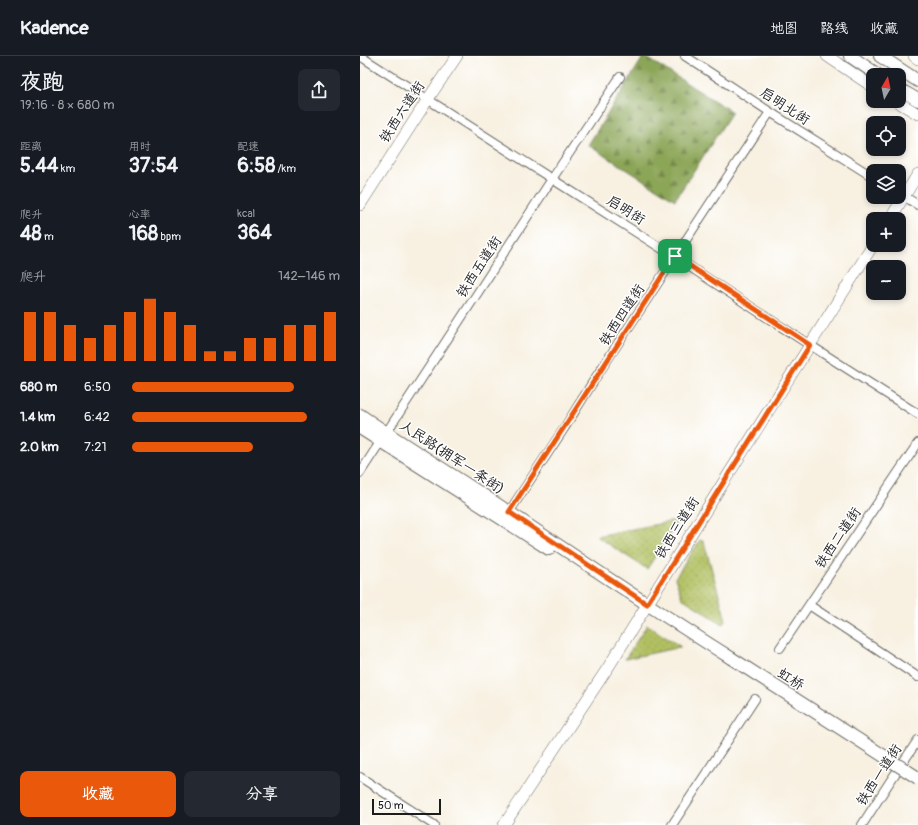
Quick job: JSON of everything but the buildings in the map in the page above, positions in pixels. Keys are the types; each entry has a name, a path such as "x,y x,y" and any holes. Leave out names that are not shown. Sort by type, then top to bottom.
{"main road":[{"name":"铁西六道街","path":"360,205 457,56"},
{"path":"827,56 866,82"},
{"path":"850,56 868,68"},
{"path":"880,56 918,82"},
{"path":"914,56 918,59"},
{"path":"906,93 918,100"},
{"path":"906,107 918,114"},
{"path":"906,108 918,119"},
{"path":"906,190 918,174"},
{"name":"铁西三道街","path":"504,825 609,666 870,252"},
{"name":"人民路(拥军一条街)","path":"360,415 384,437 509,512 645,607"},
{"path":"360,428 384,437 645,607"},
{"name":"虹桥","path":"645,607 731,658 918,778"}],"street":[{"name":"启明街","path":"360,56 675,256 918,414"},
{"name":"启明北街","path":"685,56 866,173"},
{"name":"铁西五道街","path":"360,472 620,77"},
{"name":"铁西四道街","path":"509,512 770,112"},
{"path":"906,198 918,205"},
{"name":"铁西二道街","path":"780,648 918,443"},
{"path":"809,606 918,677"},
{"path":"672,825 755,699"},
{"name":"铁西一道街","path":"862,825 918,740"},
{"path":"360,777 434,825"}],"green space":[{"path":"644,56 732,112 675,200 588,145"},
{"path":"679,520 647,569 596,536"},
{"path":"700,540 704,542 726,620 723,624 682,598 675,578"},
{"path":"647,625 681,647 625,659"}],"route":[{"path":"675,256 810,345 647,604 509,512 675,256"}]}
